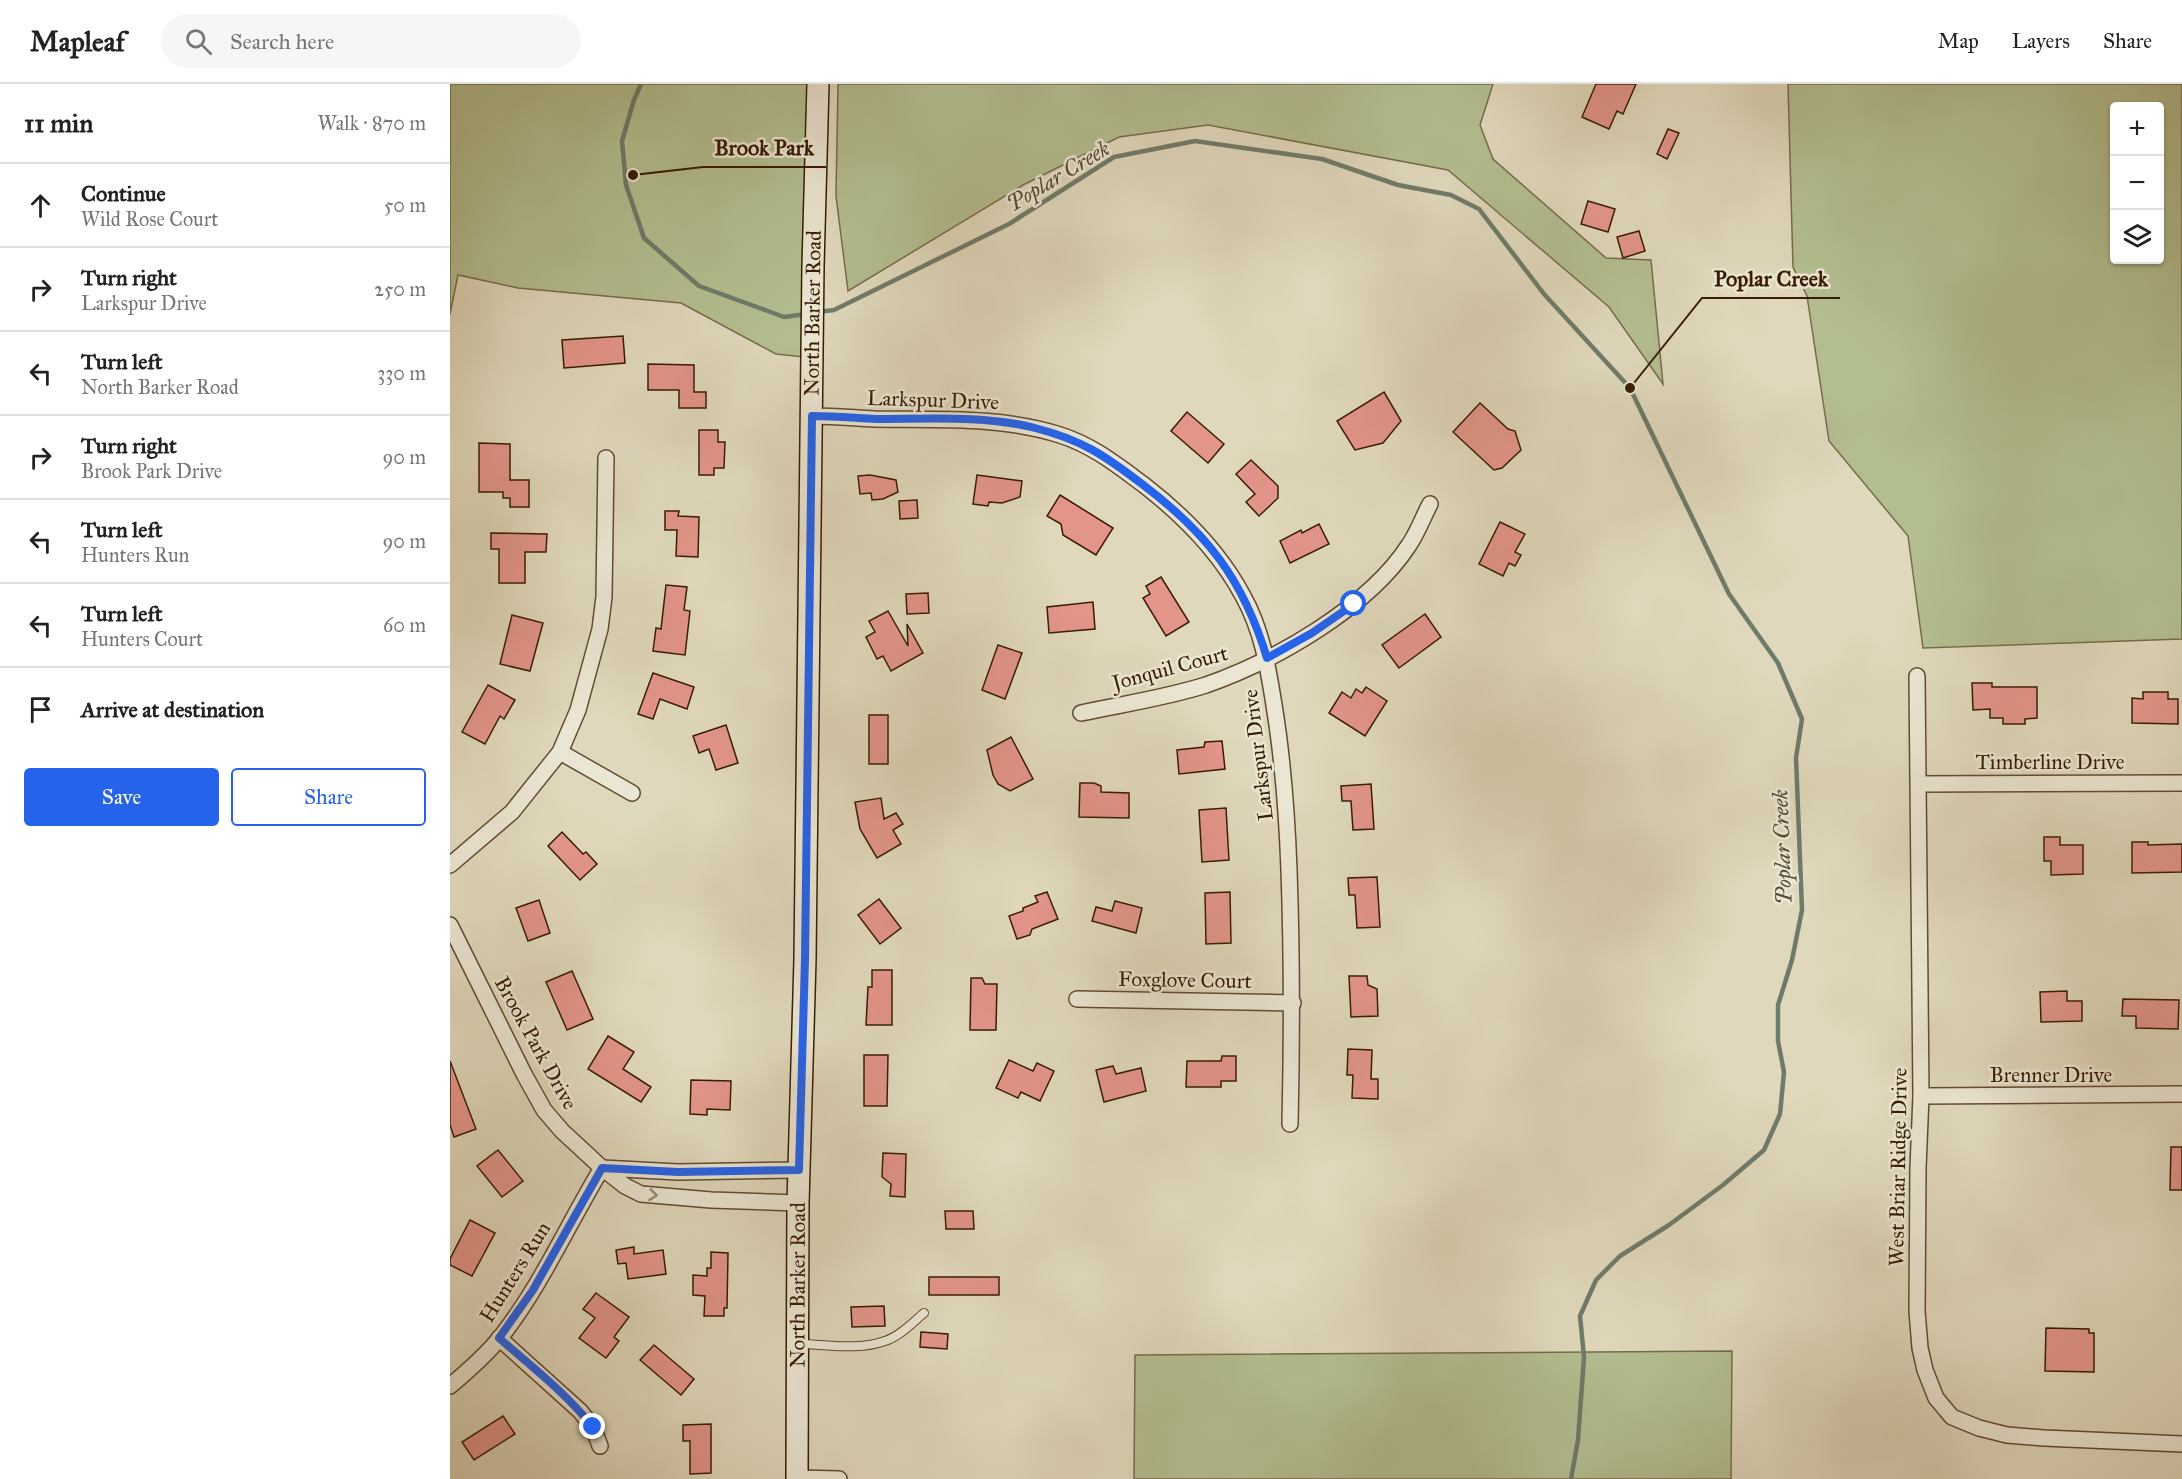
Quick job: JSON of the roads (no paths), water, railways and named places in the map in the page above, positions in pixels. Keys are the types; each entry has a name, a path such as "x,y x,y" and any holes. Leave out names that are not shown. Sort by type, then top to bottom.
{"main road":[{"name":"North Barker Road","path":"797,1478 798,1203 805,959 818,84"}],"street":[{"name":"Larkspur Drive","path":"812,416 996,422 1032,427 1062,436 1103,454 1161,498 1194,528 1224,564 1245,598 1267,658 1282,755 1291,908 1293,1003 1290,1124"},
{"path":"450,864 512,812 560,752 578,710 600,629 604,597 606,458"},
{"name":"Jonquil Court","path":"1081,713 1205,685 1237,673 1312,633 1354,604 1388,572 1410,544 1430,504"},
{"name":"West Briar Ridge Drive","path":"1917,676 1921,1096 1917,1311 1920,1348 1925,1370 1936,1398 1952,1417 1978,1428 2007,1435 2182,1444"},
{"path":"560,752 632,793"},
{"name":"Timberline Drive","path":"1919,784 2182,783"},
{"name":"Brook Park Drive","path":"450,926 461,952 544,1110 562,1131 602,1168 625,1186 641,1194 711,1200 798,1203"},
{"name":"Foxglove Court","path":"1077,999 1293,1003"},
{"name":"Brenner Drive","path":"1921,1096 2182,1094"},
{"path":"602,1168 690,1172 799,1170"},
{"name":"Hunters Run","path":"450,1386 468,1371 499,1338 533,1290 602,1168"},
{"path":"499,1338 580,1411 593,1427 600,1446"},
{"path":"797,1478 839,1479"}],"lane":[{"path":"797,1344 852,1347 885,1341 904,1330 924,1313"}],"waterway":[{"name":"Poplar Creek","path":"641,84 622,141 626,185 644,238 699,286 784,317 807,314"},
{"name":"Poplar Creek","path":"818,312 834,310 1009,224 1114,157 1195,141 1322,159 1398,185 1451,195 1479,209 1544,294 1630,388 1729,594 1778,663 1802,719 1796,758 1802,910 1792,960 1778,1005 1778,1041 1784,1072 1780,1114 1764,1150 1723,1185 1669,1225 1620,1256 1596,1280 1580,1316 1584,1357 1578,1440 1571,1479"}],"place":[{"name":"Brook Park","path":"633,175"},
{"name":"Poplar Creek","path":"1630,388"}]}
